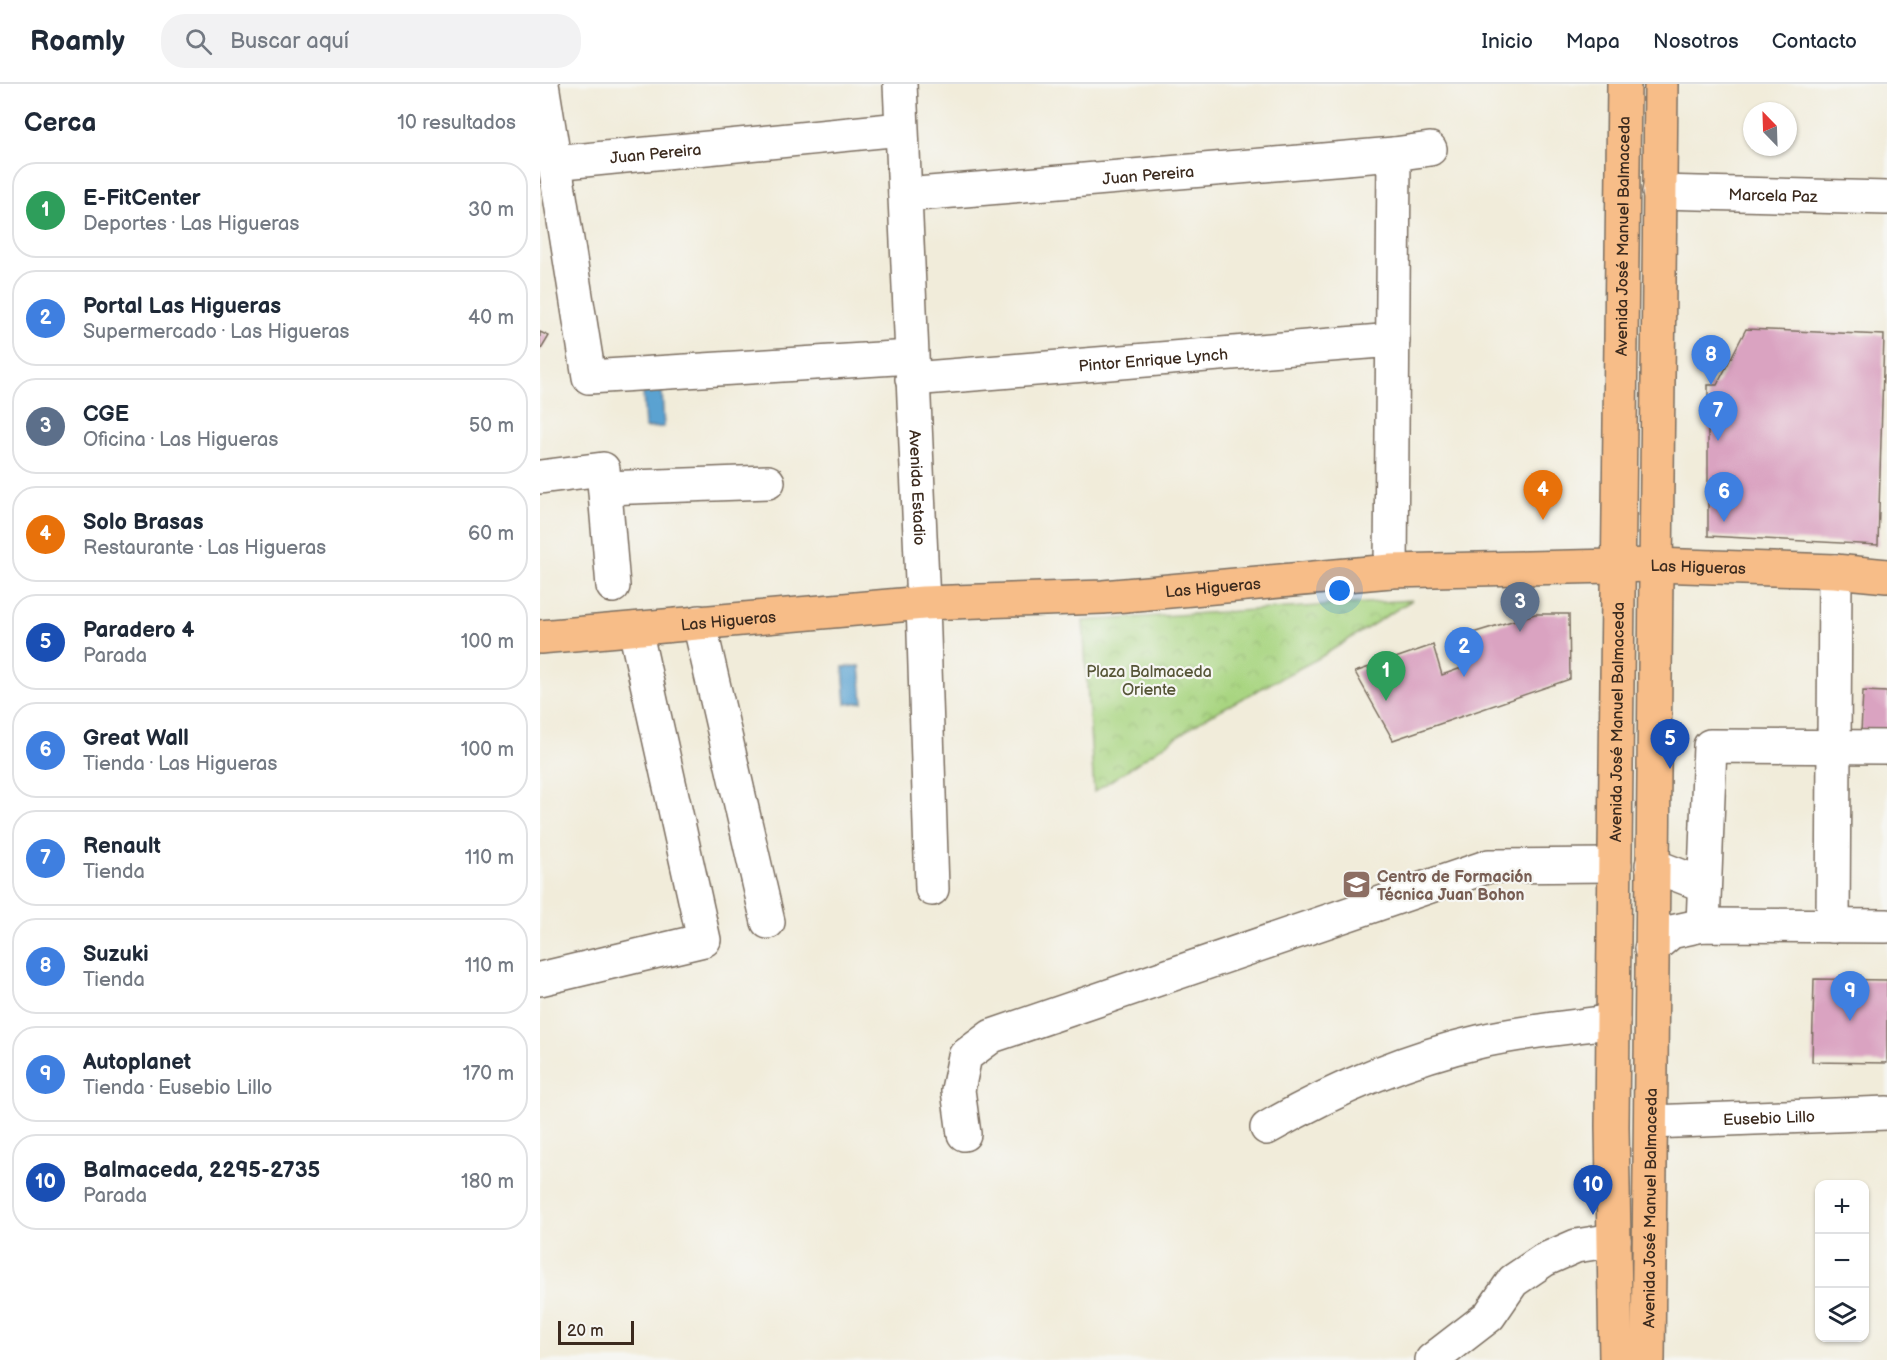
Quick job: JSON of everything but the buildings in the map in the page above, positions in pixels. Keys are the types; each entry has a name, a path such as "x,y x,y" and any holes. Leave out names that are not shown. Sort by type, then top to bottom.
{"main road":[{"name":"Avenida José Manuel Balmaceda","path":"1616,1360 1613,1021 1624,84"},
{"name":"Avenida José Manuel Balmaceda","path":"1648,1360 1661,84"},
{"name":"Las Higueras","path":"540,637 923,603 1103,597 1391,570 1655,565 1835,571 1887,576"},
{"path":"1614,927 1621,956 1621,1086 1626,1101 1636,1113 1651,1122"}],"street":[{"path":"542,84 554,163"},
{"name":"Avenida Estadio","path":"900,84 923,603 932,889"},
{"name":"Juan Pereira","path":"554,163 902,129"},
{"name":"Juan Pereira","path":"904,195 1394,154 1430,149"},
{"path":"1391,570 1394,154"},
{"name":"Pintor Enrique Lynch","path":"554,163 589,376 911,368 1392,340"},
{"name":"Marcela Paz","path":"1659,192 1887,198"},
{"path":"540,477 603,469 613,586"},
{"path":"604,488 768,482"},
{"path":"1833,926 1835,571"},
{"path":"699,622 768,922"},
{"path":"540,979 704,940 636,629"},
{"path":"1703,925 1710,746 1887,747"},
{"path":"964,1134 958,1090 965,1056 992,1036 1489,866 1615,865"},
{"path":"1652,865 1704,885"},
{"path":"1651,950 1671,932 1703,925 1887,926"},
{"path":"1267,1128 1377,1074 1419,1059 1483,1041 1613,1021"},
{"name":"Eusebio Lillo","path":"1651,1122 1887,1113"},
{"path":"1432,1360 1489,1316 1513,1281 1544,1260 1576,1245 1614,1239"}],"green space":[{"name":"Plaza Balmaceda Oriente","path":"1412,600 1319,658 1205,718 1094,792 1083,621"}],"water":[{"path":"662,391 664,427 645,428 643,392"},
{"path":"860,666 863,702 846,704 843,667"}],"place":[{"name":"Suzuki","path":"1711,385"},
{"name":"Renault","path":"1718,441"},
{"name":"Solo Brasas","path":"1543,520"},
{"name":"Great Wall","path":"1724,522"},
{"name":"CGE","path":"1520,632"},
{"name":"Portal Las Higueras","path":"1464,677"},
{"name":"E-FitCenter","path":"1386,701"},
{"name":"Paradero 4","path":"1670,769"},
{"name":"Centro de Formación Técnica Juan Bohon","path":"1356,885"},
{"name":"Autoplanet","path":"1850,1021"},
{"name":"Balmaceda, 2295-2735","path":"1593,1215"}]}
